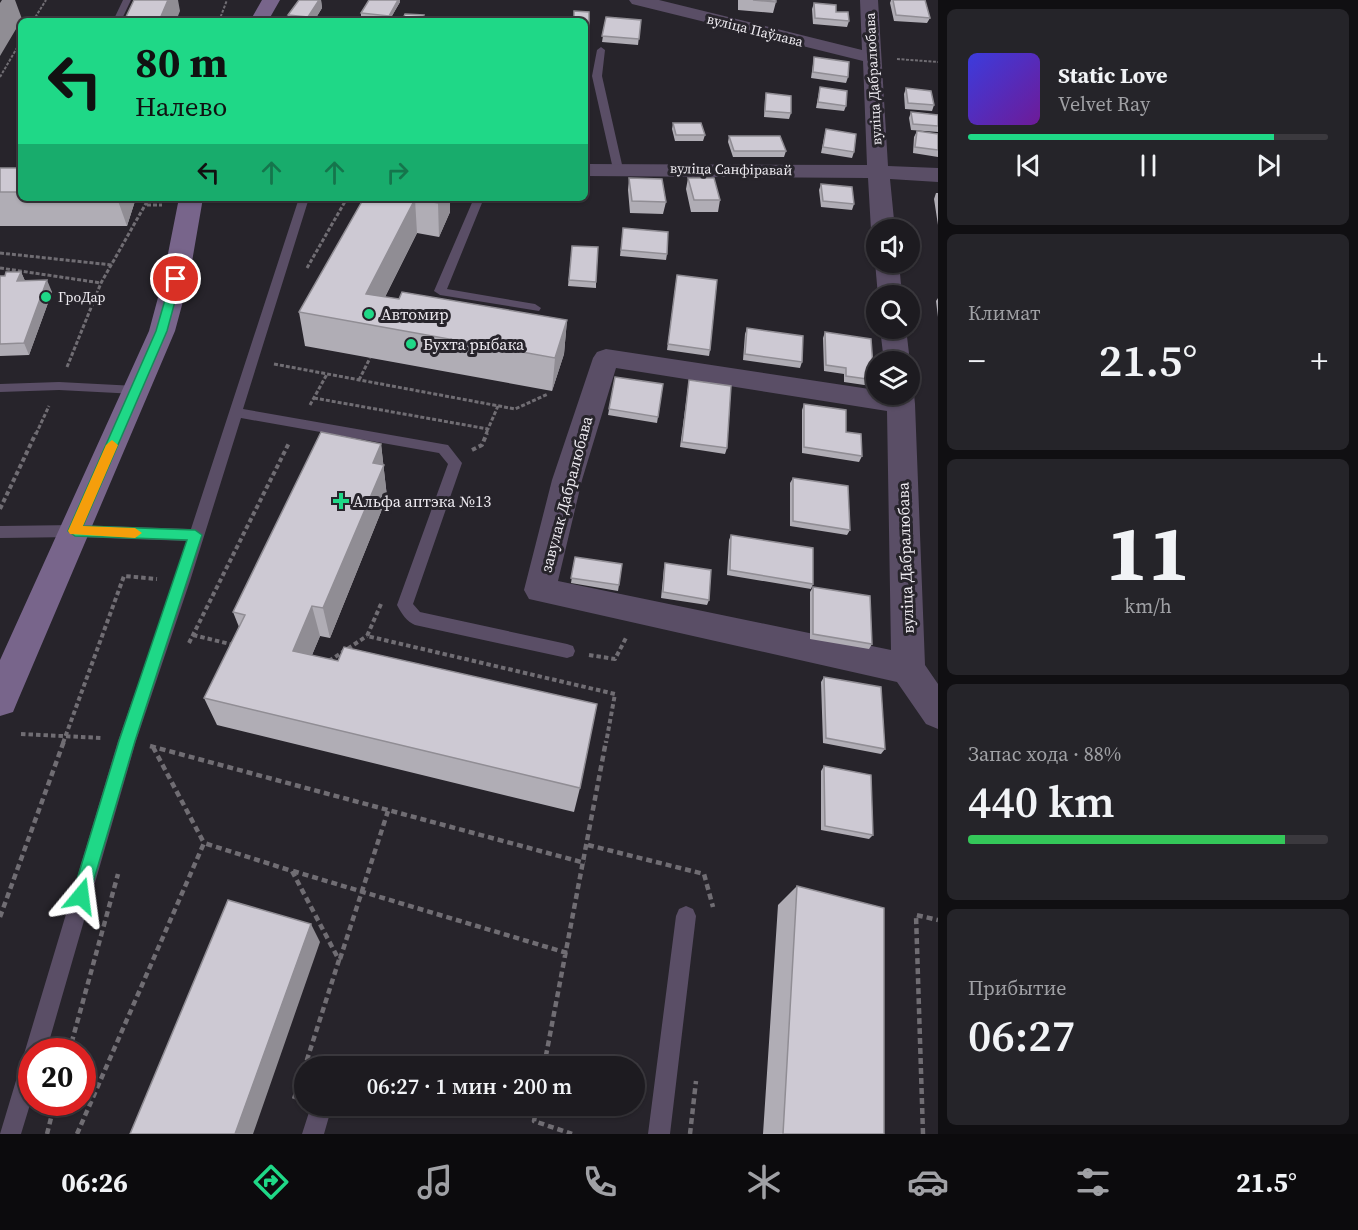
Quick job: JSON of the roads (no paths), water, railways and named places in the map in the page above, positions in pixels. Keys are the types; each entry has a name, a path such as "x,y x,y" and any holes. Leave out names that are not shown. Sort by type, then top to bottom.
{"main road":[{"path":"262,18 271,0"},
{"path":"0,700 162,331 176,279 190,201"}],"street":[{"name":"вуліца Паўлава","path":"638,0 872,58"},
{"name":"вуліца Дабралюбава","path":"869,0 878,172 883,219"},
{"name":"вуліца Санфіравай","path":"588,170 878,172 938,175"},
{"name":"завулак Дабралюбава","path":"866,394 606,357 567,480 540,590 908,669"},
{"name":"вуліца Дабралюбава","path":"900,405 908,669"},
{"path":"908,669 938,713"}],"lane":[{"path":"118,18 127,0"},
{"path":"601,50 597,76 618,169"},
{"path":"39,1038 127,741 303,201"},
{"path":"478,201 440,291 535,308"},
{"path":"0,388 59,386 136,390"},
{"path":"236,412 443,449 455,463 405,604 415,618 567,651"},
{"path":"0,532 75,531 195,535"},
{"path":"659,1134 686,916"},
{"path":"10,1134 18,1108"},
{"path":"313,1134 319,1116"}],"place":[{"name":"ГроДар","path":"46,297"},
{"name":"Автомир","path":"369,314"},
{"name":"Бухта рыбака","path":"411,344"},
{"name":"Альфа аптэка №13","path":"341,501"}]}
